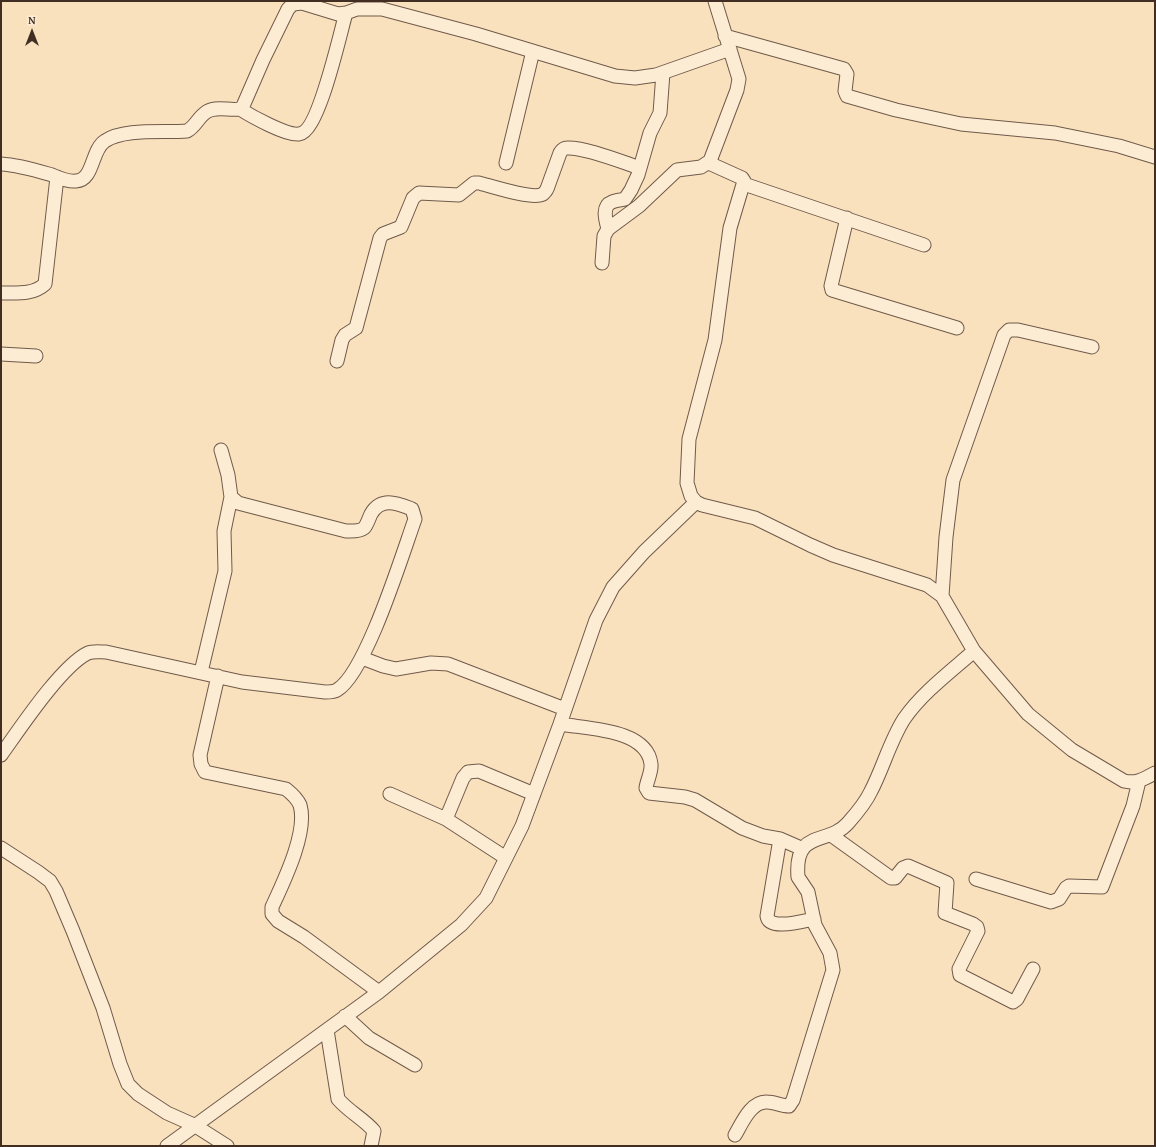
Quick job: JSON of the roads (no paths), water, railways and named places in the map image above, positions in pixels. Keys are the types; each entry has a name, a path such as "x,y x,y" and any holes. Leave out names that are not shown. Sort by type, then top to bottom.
{"street":[{"path":"715,1 739,79 737,90 709,158 711,164 742,178 744,184 730,228 715,340 689,439 687,483 691,496 696,502 755,518 833,555 927,585 942,596 974,651 1028,714 1048,732 1072,750 1124,781 1132,783 1155,773"},
{"path":"240,109 243,106 263,60 288,9 294,4 302,3 327,11 346,13 357,9 382,9 533,51 614,76 647,78 730,49"},
{"path":"1,164 27,168 76,182 83,178 88,172 96,150 106,140 138,133 187,131 191,129 205,112 210,110 240,109 252,117 291,133 299,134 304,132 310,126 328,82 346,13"},
{"path":"725,36 844,69 847,74 845,91 847,96 896,110 961,124 1075,136 1155,157"},
{"path":"506,163 533,51"},
{"path":"608,229 605,212 607,206 612,202 625,199 632,190 650,133 660,113 663,73"},
{"path":"337,361 342,340 356,328 380,238 383,234 401,227 413,198 419,192 459,195 474,183 479,183 524,194 544,194 560,153 563,149 568,148 584,151 640,168"},
{"path":"602,263 604,236 608,229 639,206 677,170 701,167 710,161"},
{"path":"1,293 31,292 39,290 45,284 57,177"},
{"path":"744,184 924,245"},
{"path":"847,218 831,286 832,290 957,328"},
{"path":"942,596 946,537 953,480 1004,335 1009,330 1018,330 1092,347"},
{"path":"1,354 36,356"},
{"path":"201,672 225,571 224,531 231,497 228,475 221,450"},
{"path":"1,755 49,690 78,659 89,652 106,652 242,682 325,692 336,691 344,684 362,658 375,630 415,519 412,509 389,503 381,503 375,508 364,528 356,531 346,531 238,503 231,497"},
{"path":"170,1143 379,992 466,919 486,898 522,826 560,724 596,620 613,587 644,552 696,502"},
{"path":"735,1135 753,1107 759,1103 765,1102 789,1106 793,1100 833,970 830,953 817,931 808,892 798,877 800,856 803,849 813,839 841,830 848,824 871,792 904,719 931,689 974,651"},
{"path":"362,658 396,669 431,663 448,664 565,709"},
{"path":"218,676 200,755 201,764 205,772 286,789 293,794 299,804 302,820 296,848 272,907 272,914 278,921 379,992"},
{"path":"560,724 633,738 645,749 650,758 651,769 647,783 647,791 695,800 742,828 763,836 780,839 803,849"},
{"path":"446,820 463,778 468,772 479,771 534,794"},
{"path":"976,879 1051,902 1059,899 1069,886 1102,888 1133,806 1139,781"},
{"path":"390,794 446,820 506,858"},
{"path":"831,834 891,878 895,878 903,868 908,866 947,883 945,913 973,924 977,927 978,931 959,969 960,974 1013,1002 1017,999 1033,969"},
{"path":"780,839 767,920 770,923 791,924 814,919"},
{"path":"1,848 50,881 56,891 102,1008 128,1084 138,1094 190,1128 227,1146"},
{"path":"345,1016 369,1038 415,1065"},
{"path":"327,1030 338,1099 345,1107 369,1125 374,1131 371,1146"}]}
